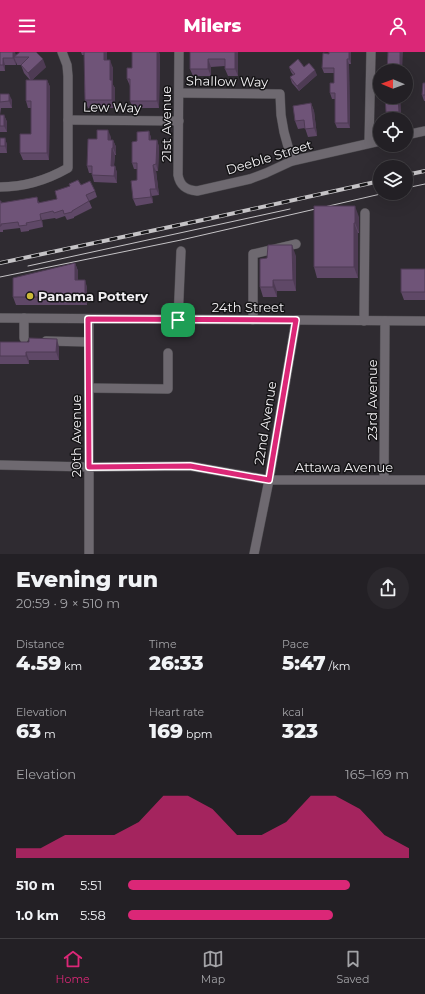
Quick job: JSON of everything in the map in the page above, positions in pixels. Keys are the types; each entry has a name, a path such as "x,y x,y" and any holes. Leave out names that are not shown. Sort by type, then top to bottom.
{"street":[{"path":"0,187 26,184 42,180 68,168 68,76 67,65 62,52"},
{"name":"21st Avenue","path":"179,52 179,178 181,184 190,190"},
{"path":"369,143 371,52"},
{"name":"Shallow Way","path":"179,93 280,94 282,120 292,161"},
{"name":"Lew Way","path":"68,120 179,121"},
{"path":"413,134 425,131"},
{"name":"Deeble Street","path":"190,190 197,191 250,179 292,161 373,142"},
{"path":"364,321 365,213"},
{"path":"253,320 253,254 296,244"},
{"path":"178,320 181,251"},
{"name":"24th Street","path":"0,318 425,321"},
{"path":"24,318 24,338"},
{"name":"20th Avenue","path":"88,319 89,554"},
{"name":"22nd Avenue","path":"254,554 269,480 296,320"},
{"name":"23rd Avenue","path":"384,479 385,321"},
{"path":"34,341 88,342"},
{"path":"89,388 168,389 168,353"},
{"name":"Attawa Avenue","path":"0,465 89,467 190,466 269,480 425,480"}],"building":[{"path":"0,52 13,52 13,58 3,58 3,65 0,65"},
{"path":"20,52 36,52 43,59 28,73 21,65 29,57 14,57"},
{"path":"84,52 104,52 104,60 110,60 112,100 85,100"},
{"path":"132,52 157,52 157,101 130,101 130,79 127,79 127,68 132,68"},
{"path":"190,52 235,52 235,69 225,69 225,59 208,59 208,69 190,69"},
{"path":"329,52 349,52 349,59 347,59 348,123 335,123 335,93 330,93 330,83 334,83 334,68 322,68 323,53 329,54"},
{"path":"388,52 400,52 400,64 387,64"},
{"path":"298,59 304,67 309,63 315,70 297,86 290,77 295,74 289,67"},
{"path":"26,80 47,80 47,153 20,153 20,134 31,134 31,101 26,101"},
{"path":"423,83 425,83 425,95 422,95"},
{"path":"0,94 9,94 9,101 0,102"},
{"path":"311,103 314,128 305,129 304,120 295,121 293,106"},
{"path":"385,104 398,104 399,112 386,112"},
{"path":"0,115 4,115 4,126 0,126"},
{"path":"97,130 108,130 108,140 113,140 111,166 115,166 114,176 92,175 92,166 87,166 88,139 97,139"},
{"path":"149,131 149,140 157,140 156,164 153,165 156,189 150,189 151,197 133,199 131,181 137,180 137,163 132,163 132,142 137,141 137,132"},
{"path":"0,138 5,138 5,146 0,146"},
{"path":"78,180 81,185 90,181 95,191 86,195 89,201 72,212 64,214 63,210 54,213 53,211 40,214 41,220 26,223 27,225 19,226 18,222 1,224 0,226 0,201 1,203 37,197 38,203 57,199 55,191 70,186 69,184"},
{"path":"314,206 355,206 354,267 314,267"},
{"path":"268,245 292,245 293,280 273,280 273,287 260,287 260,259 267,258"},
{"path":"75,263 75,280 85,280 85,297 13,297 13,278"},
{"path":"401,269 425,269 425,292 401,292"},
{"path":"29,338 57,339 56,352 26,352 26,356 0,356 0,342 29,342"}],"tram line":[{"path":"413,187 425,184"},
{"path":"0,277 181,240 373,196"},
{"path":"28,266 290,209"}],"railway":[{"path":"413,174 425,171"},
{"path":"0,263 373,183"}],"place":[{"name":"Panama Pottery","path":"30,296"}],"route":[{"path":"88,319 178,320 296,320 269,480 190,466 89,467 88,319"}]}
